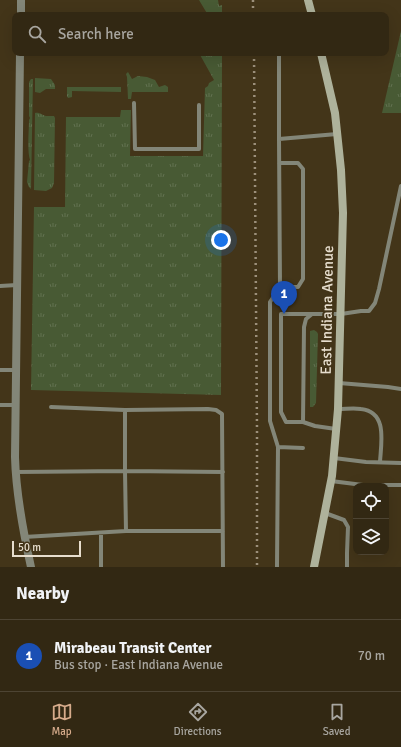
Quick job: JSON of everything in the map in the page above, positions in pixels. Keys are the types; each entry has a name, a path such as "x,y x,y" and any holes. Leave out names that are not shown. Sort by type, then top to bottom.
{"main road":[{"path":"308,0 311,12"},
{"name":"East Indiana Avenue","path":"314,567 334,458 339,383 343,213 338,134 335,113 322,56"}],"street":[{"path":"21,0 21,12"},
{"path":"20,56 15,472 24,537 31,567"}],"lane":[{"path":"277,567 278,448 270,421 270,302 280,287 279,56"},
{"path":"134,103 135,149 199,149 199,105"},
{"path":"279,140 338,134"},
{"path":"279,163 298,163 303,169 303,279 298,287 280,287"},
{"path":"336,429 315,426 303,422 286,422 281,412 281,314 341,314 369,311 375,303 401,186"},
{"path":"0,286 17,285"},
{"path":"303,422 304,327 306,319 312,314"},
{"path":"0,370 16,370"},
{"path":"339,383 401,389"},
{"path":"0,405 15,405"},
{"path":"50,407 125,410 208,409 216,410 222,414 223,567"},
{"path":"338,409 361,409 373,413 377,418 382,432 380,462"},
{"path":"125,410 126,531"},
{"path":"278,448 303,448"},
{"path":"334,458 401,463"},
{"path":"15,472 223,472"},
{"path":"330,481 363,485 401,485"},
{"path":"325,513 344,520 348,527 347,567"},
{"path":"24,537 126,531 223,531"},
{"path":"100,533 101,567"}],"green space":[{"path":"199,0 218,0 219,6 222,5 222,12 206,12"},
{"path":"401,31 401,113 382,113"},
{"path":"201,56 222,56 221,395 31,390 34,207 65,207 66,117 120,117 121,110 131,110 130,156 203,156 205,88 214,80"},
{"path":"128,72 132,79 138,76 147,77 155,80 159,87 165,85 168,87 168,92 132,92 131,99 128,99 126,74"},
{"path":"35,78 51,79 55,85 55,89 46,89 40,93 35,92"},
{"path":"33,79 31,189 27,182 30,160 28,146 30,118 29,82"},
{"path":"67,87 121,87 121,92 72,91 72,97 68,98"},
{"path":"35,113 46,116 54,116 55,118 54,183 52,188 46,191 34,190"},
{"path":"314,330 318,334 316,403 313,407 310,407 310,331"}],"railway":[{"path":"253,0 253,12"},
{"path":"254,56 257,567"}],"place":[{"name":"Mirabeau Transit Center","path":"284,314"}]}
